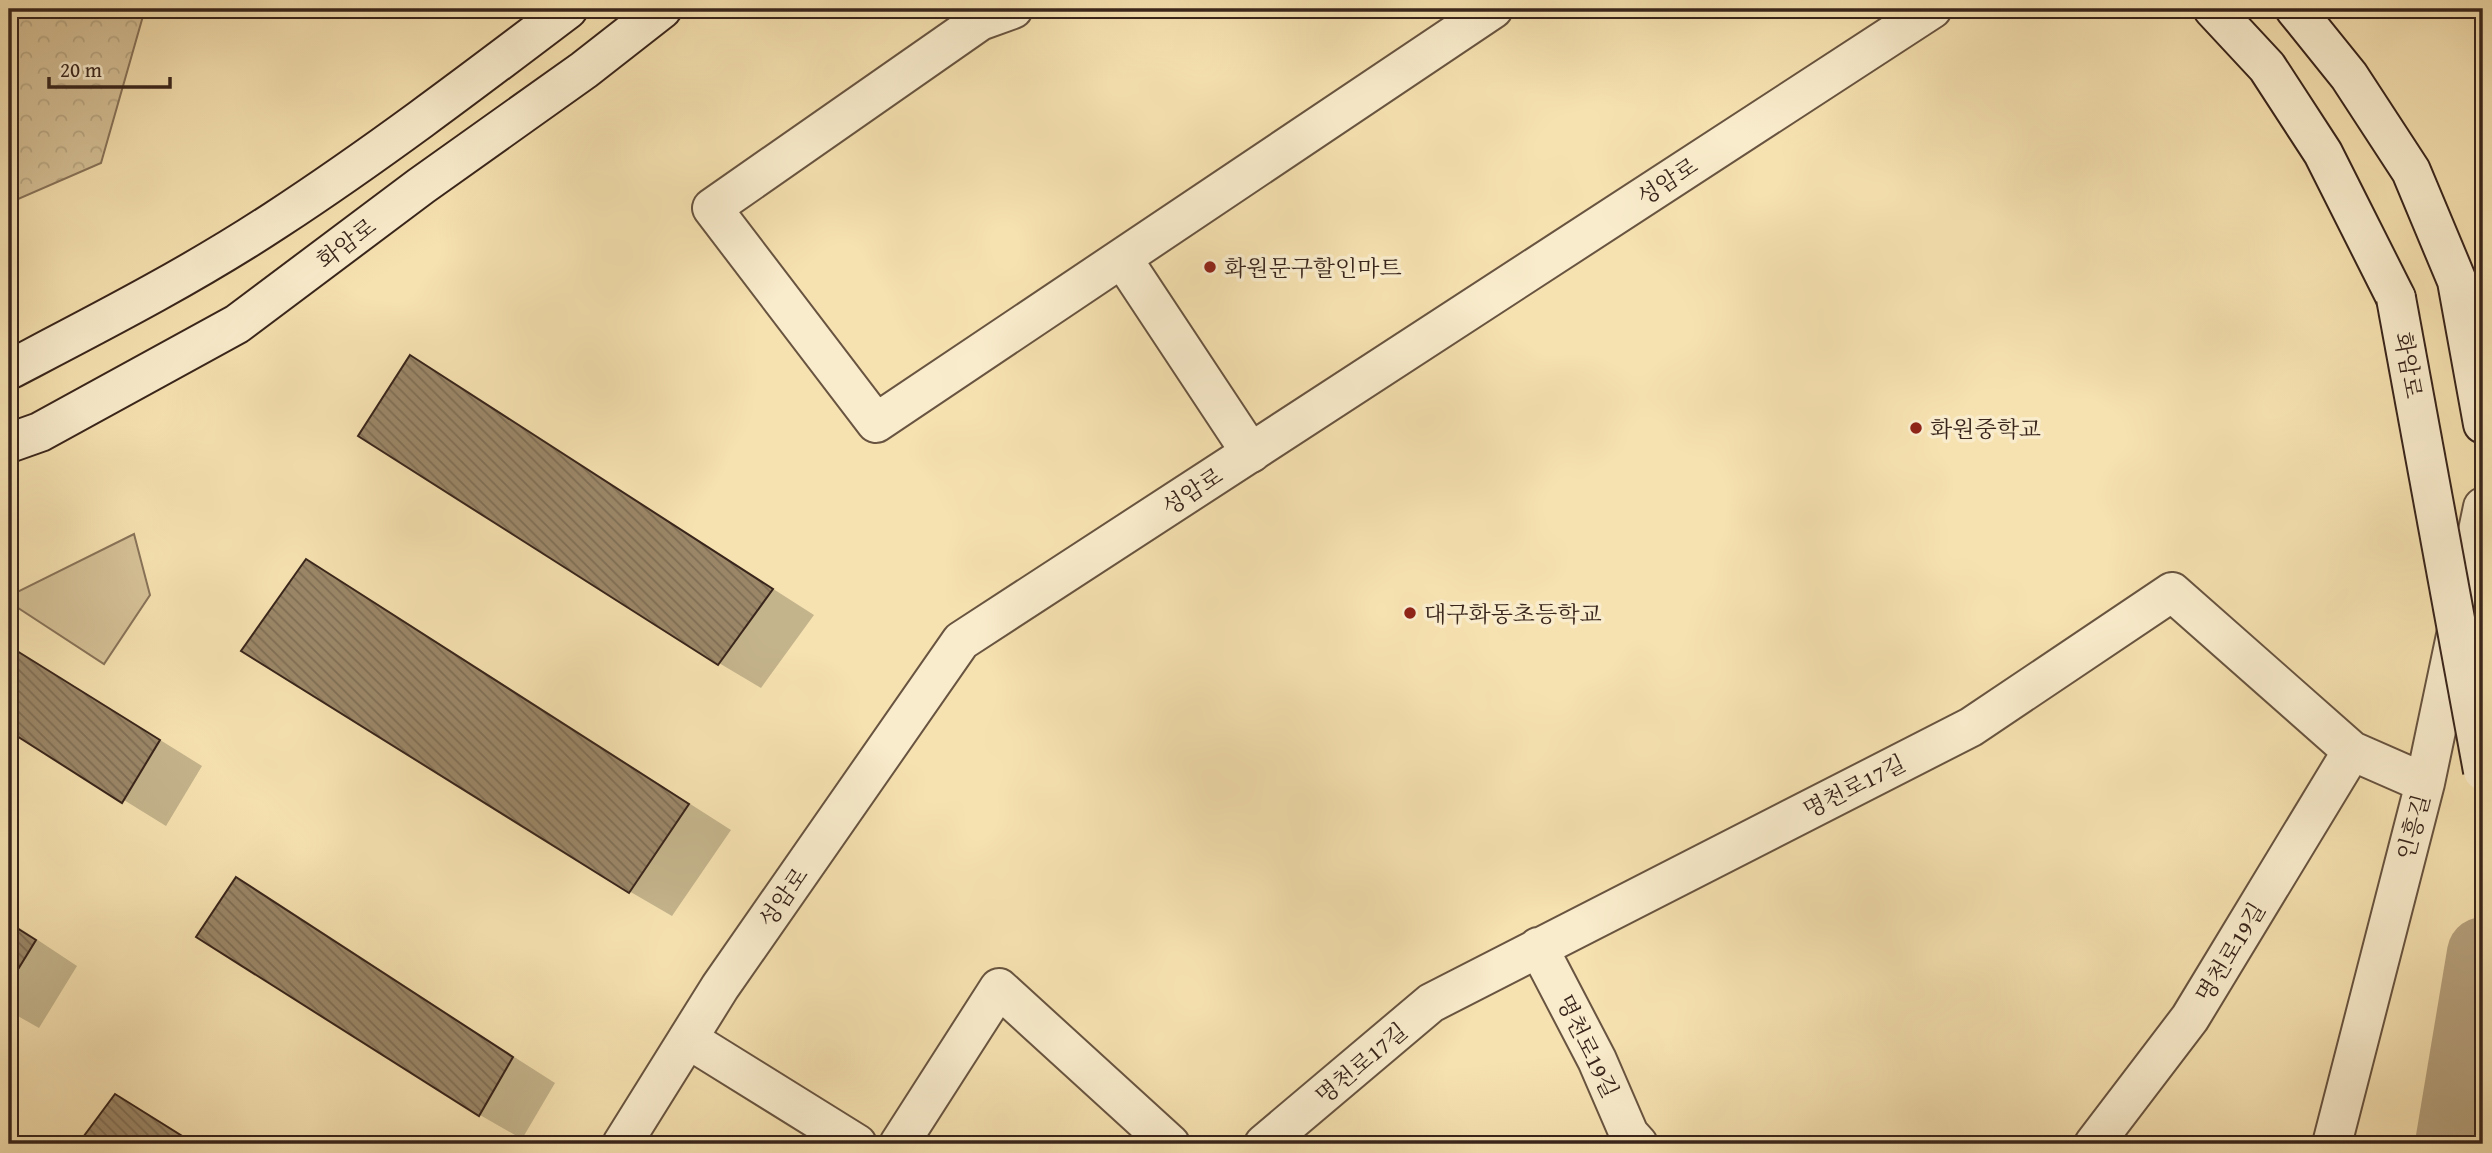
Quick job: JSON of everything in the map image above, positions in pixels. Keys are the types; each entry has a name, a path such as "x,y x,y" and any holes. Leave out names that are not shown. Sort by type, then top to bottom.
{"street":[{"path":"9,370 160,291 276,220 412,125 568,9"},
{"name":"화암로","path":"9,443 40,432 237,324 421,186 584,70 662,9"},
{"path":"1013,9 981,21 712,208 876,423 1493,9"},
{"name":"성암로","path":"622,1144 728,975 961,641 1932,9"},
{"name":"화암로","path":"2213,9 2267,67 2323,153 2396,298 2483,771"},
{"path":"2295,9 2349,76 2411,171 2457,281 2483,424"},
{"path":"1122,258 1251,453"},
{"name":"인흥길","path":"2332,1144 2425,783 2483,507"},
{"name":"명천로17길","path":"1264,1144 1431,1003 1971,727 2172,592 2352,751 2425,783"},
{"name":"명천로19길","path":"2094,1144 2190,1018 2352,751"},
{"name":"명천로19길","path":"1538,947 1597,1060 1629,1134 1638,1144"},
{"path":"899,1144 999,988 1170,1144"},
{"path":"688,1038 857,1144"}],"green space":[{"path":"9,9 145,9 101,163 9,203"},
{"path":"134,534 150,595 104,664 9,602 9,596"}],"building":[{"path":"410,355 773,589 718,665 358,436"},
{"path":"306,559 689,804 629,893 241,651"},
{"path":"9,646 160,740 122,803 9,731"},
{"path":"236,877 513,1057 479,1116 196,937"},
{"path":"9,923 36,940 9,984"},
{"path":"115,1094 195,1144 78,1144"}],"waterway":[{"path":"2451,1144 2483,953"}],"place":[{"name":"화원문구할인마트","path":"1210,267"},
{"name":"화원중학교","path":"1916,428"},
{"name":"대구화동초등학교","path":"1410,613"}]}
